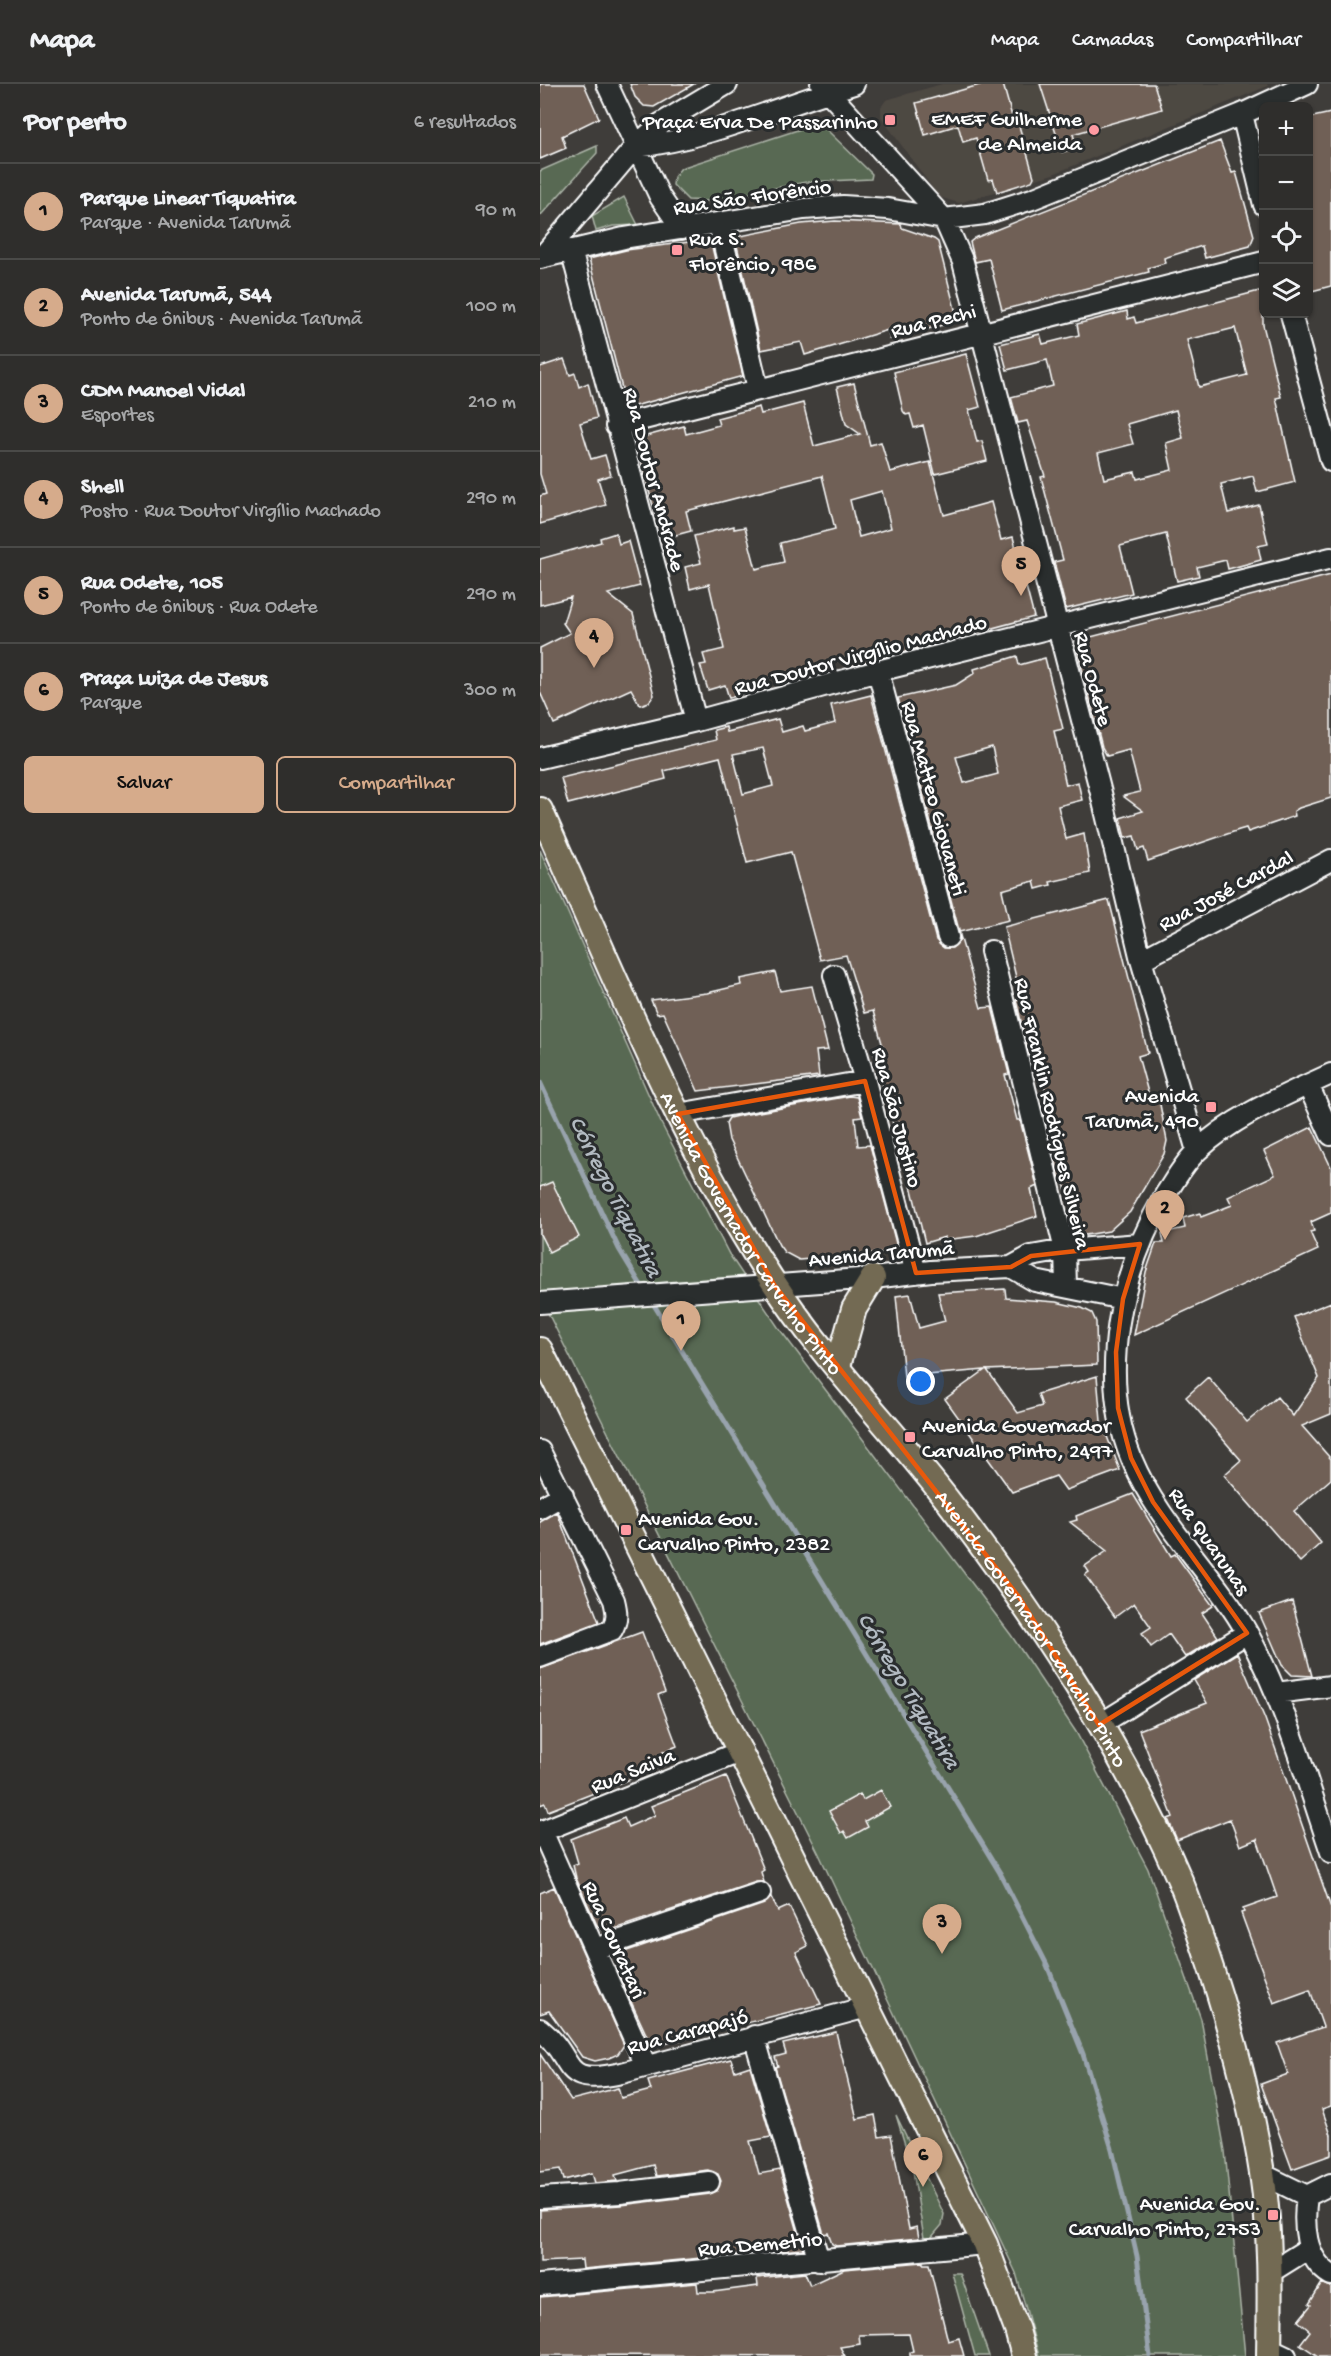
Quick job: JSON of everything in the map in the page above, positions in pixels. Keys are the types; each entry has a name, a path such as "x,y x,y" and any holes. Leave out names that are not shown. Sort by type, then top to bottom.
{"main road":[{"name":"Avenida Governador Carvalho Pinto","path":"540,810 678,1114 746,1239 775,1286 949,1503 1019,1597 1100,1725 1140,1798 1180,1880 1220,1994 1242,2073 1262,2174 1275,2354"},
{"path":"838,1366 854,1309 873,1278"},
{"path":"540,1350 742,1751 985,2244 1017,2330 1024,2356"}],"street":[{"path":"607,84 660,197 682,229"},
{"path":"541,258 635,147 660,124 727,84"},
{"path":"635,147 664,144 722,129 823,88 854,84"},
{"name":"Rua São Florêncio","path":"541,258 682,229 804,209 843,206 888,208 944,219 985,214 1032,199 1242,114 1306,84"},
{"name":"Rua Odete","path":"823,88 944,219 963,262 1101,794 1141,960 1197,1151"},
{"path":"1242,114 1259,188"},
{"path":"719,224 758,389"},
{"name":"Rua Doutor Andrade","path":"571,250 696,721"},
{"name":"Rua Pechi","path":"616,426 1259,263"},
{"path":"1293,318 1327,430 1331,461"},
{"name":"Rua Doutor Virgílio Machado","path":"540,758 696,721 878,671 1331,558"},
{"name":"Rua Matteo Giovaneti","path":"878,671 948,937"},
{"name":"Rua José Cardal","path":"1141,960 1331,860"},
{"name":"Rua Franklin Rodrigues Silveira","path":"991,951 1065,1250 1066,1287"},
{"name":"Rua São Justino","path":"834,975 866,1082 916,1273"},
{"path":"1140,1244 1178,1173 1197,1151 1224,1130 1331,1074"},
{"path":"678,1114 866,1082"},
{"path":"1308,1085 1331,1135"},
{"name":"Avenida Tarumã","path":"540,1303 1011,1267 1031,1256 1065,1250 1140,1244"},
{"name":"Rua Quarunas","path":"1140,1244 1123,1299 1116,1352 1118,1408 1131,1458 1153,1502 1247,1633 1276,1693 1331,1852"},
{"path":"1011,1267 1035,1281 1123,1299"},
{"path":"540,1451 614,1600 617,1621 612,1630 540,1657"},
{"path":"540,1508 563,1495"},
{"path":"1100,1725 1247,1633"},
{"path":"1276,1693 1331,1686"},
{"name":"Rua Saiva","path":"541,1832 742,1751"},
{"name":"Rua Couratari","path":"541,1832 646,2066"},
{"path":"595,1949 760,1893"},
{"name":"Rua Carapajó","path":"540,2029 581,2076 601,2077 867,2007"},
{"path":"754,2036 819,2261"},
{"path":"1262,2174 1307,2196"},
{"path":"540,2198 620,2193 710,2182"},
{"path":"1307,2196 1331,2184"},
{"path":"1307,2196 1305,2225 1309,2248 1325,2271 1331,2275"},
{"name":"Rua Demetrio","path":"540,2285 985,2244"},
{"path":"1269,2273 1309,2248"}],"highlighted area":[{"path":"865,1081 916,1273 1011,1267 1031,1256 1140,1244 1123,1299 1116,1352 1118,1408 1131,1458 1153,1502 1247,1633 1099,1725 1019,1597 775,1286 678,1114"}],"shaded area":[{"path":"942,84 1267,84 1268,86 1053,174 959,203 939,197 881,117 881,107 886,100"}],"green space":[{"name":"Praça Erva De Passarinho","path":"816,124 826,129 872,174 871,179 806,182 709,201 688,200 673,185 674,177 681,168"},
{"path":"597,146 597,153 540,216 540,171"},
{"path":"624,197 638,225 613,226 596,231 592,216"},
{"path":"540,850 662,1125 729,1254 778,1327 1011,1635 1076,1732 1148,1869 1201,2019 1225,2151 1245,2356 1039,2356 1016,2273 819,1854 540,1297"},
{"path":"896,2115 944,2214 942,2225 931,2238 924,2238 913,2171"},
{"path":"952,2273 960,2273 989,2356 975,2356"}],"building":[{"path":"540,84 584,84 599,118 562,136 566,148 540,159"},
{"path":"630,84 694,84 654,107 644,106 635,97"},
{"path":"983,84 1003,84 1013,120 1017,119 1034,177 1032,181 997,192 993,179 988,180 976,138 963,142 958,125 925,135 916,103"},
{"path":"1040,84 1154,84 1162,109 1073,134 1077,148 1062,152"},
{"path":"1331,113 1331,286 1313,291 1313,156 1313,117"},
{"path":"1220,141 1232,173 1236,172 1254,236 1250,246 1205,258 1202,246 1164,258 1165,263 1148,268 1149,272 1002,310 989,259 975,262 970,242 975,238"},
{"path":"835,221 901,224 902,228 938,242 958,321 890,339 888,330 805,355 801,342 761,350 735,237 801,224"},
{"path":"705,240 712,247 743,376 627,408 589,259 626,250"},
{"path":"1259,291 1259,318 1263,318 1281,397 1276,398 1295,482 1257,492 1253,476 1221,484 1228,513 1259,505 1268,544 1258,546 1261,560 1228,569 1226,560 1197,567 1199,576 1177,581 1166,534 1120,546 1132,593 1066,609 1054,562 1063,560 1041,477 1045,476 1027,421 1018,423 1011,397 1053,386 1047,360 1007,370 1000,344 1040,334 1043,344 1079,335 1077,324 1127,311 1128,319 1134,317 1136,323","holes":["1235,328 1247,375 1199,387 1187,340","1176,410 1183,438 1166,443 1172,470 1137,479 1135,472 1104,479 1098,453 1133,444 1127,424"]},
{"path":"966,354 980,407 969,410 977,442 982,441 987,461 935,474 923,425 914,428 910,414 906,415 903,411 894,372"},
{"path":"564,359 570,375 575,373 579,387 588,383 597,418 580,423 591,459 605,455 611,475 598,479 606,505 540,524 540,496 546,494 540,474 540,367"},
{"path":"854,383 870,445 881,442 890,472 930,462 944,515 991,502 1001,540 1013,537 1034,617 850,666 848,658 785,673 743,685 745,693 729,698 725,685 708,690 700,665 706,664 703,654 724,649 709,584 690,589 685,567 701,563 694,536 734,526 734,529 745,527 756,569 784,562 780,543 835,529 822,476 686,511 691,531 672,536 670,525 659,528 635,439 684,426 686,434 719,425 717,418 759,407 761,414 803,403 814,446 860,434 846,424 837,387","holes":["882,491 891,528 859,537 850,500"]},
{"path":"616,533 619,544 628,541 640,586 608,594 633,614 654,695 649,702 640,705 631,689 554,724 540,692 540,648 570,633 563,623 571,597 540,605 540,559 601,542 600,538"},
{"path":"1331,575 1331,798 1299,808 1294,811 1295,816 1248,832 1246,828 1239,830 1148,861 1144,848 1138,850 1134,836 1125,838 1120,818 1143,811 1123,796 1140,792 1129,750 1107,756 1102,747 1075,641"},
{"path":"1017,656 1019,665 1045,658 1063,729 1054,731 1066,785 1078,782 1082,800 1058,806 1066,839 1084,834 1090,873 1050,882 1051,885 1036,889 1034,881 1002,890 1009,920 959,932 898,698 956,685 975,673 974,669","holes":["992,747 998,774 964,783 956,757"]},
{"path":"871,695 936,940 944,948 952,948 959,941 960,935 981,1008 992,1007 1009,1074 1005,1075 1017,1120 1020,1120 1037,1186 1031,1189 1037,1216 976,1236 945,1240 945,1237 925,1243 905,1161 910,1159 900,1122 893,1124 873,1049 883,1047 873,1011 864,1013 846,955 820,960 791,852 747,863 720,757 664,771 666,779 568,804 561,778 716,740 714,730 726,727 727,732 778,719 782,732 803,726 805,731 835,723 831,705","holes":["763,748 773,786 743,794 733,754"]},
{"path":"1109,900 1148,1053 1138,1056 1149,1096 1158,1094 1167,1141 1164,1154 1130,1212 1109,1231 1080,1236 1073,1232 1068,1210 1071,1210 1063,1179 1060,1179 1044,1113 1050,1112 1039,1066 1032,1068 1016,1000 1021,998 1004,927"},
{"path":"775,972 780,991 812,986 828,1050 816,1051 819,1076 698,1091 663,1013 657,1014 651,1000 707,993 741,985 740,979"},
{"path":"850,1096 857,1097 862,1117 855,1118 858,1146 870,1145 898,1251 799,1260 784,1252 779,1245 729,1140 726,1123 729,1118 742,1115"},
{"path":"1312,1127 1331,1167 1331,1213 1311,1222 1314,1231 1310,1232 1318,1250 1134,1335 1146,1272 1156,1243 1164,1243 1162,1233 1185,1228 1183,1218 1200,1213 1201,1217 1232,1205 1228,1197 1275,1175 1264,1151"},
{"path":"552,1182 579,1237 549,1252 540,1234 540,1187"},
{"path":"1005,1289 1006,1298 1056,1302 1082,1308 1092,1313 1096,1322 1097,1365 987,1370 1018,1413 1042,1406 1038,1394 1097,1376 1101,1421 1120,1470 1066,1490 1056,1476 1012,1492 945,1399 985,1370 904,1377 896,1296 910,1294 919,1328 945,1321 938,1293"},
{"path":"1331,1302 1331,1414 1302,1426 1331,1459 1331,1479 1294,1511 1321,1543 1300,1562 1224,1475 1241,1460 1186,1397 1208,1377 1247,1422 1277,1397 1293,1416 1319,1378 1294,1317"},
{"path":"1133,1494 1171,1556 1175,1554 1213,1606 1202,1613 1218,1637 1185,1657 1169,1634 1151,1647 1142,1633 1151,1627 1134,1603 1115,1617 1085,1575 1089,1572 1085,1566 1107,1551 1070,1522 1077,1520 1076,1516"},
{"path":"557,1512 599,1622 540,1644 540,1522"},
{"path":"1292,1601 1312,1676 1292,1675 1282,1665 1259,1613"},
{"path":"642,1632 665,1692 658,1695 677,1746 663,1752 668,1764 548,1811 545,1803 540,1805 540,1669"},
{"path":"1237,1653 1265,1719 1331,1908 1331,2106 1322,2109 1331,2135 1331,2155 1292,2169 1261,2084 1288,2074 1277,2043 1323,2027 1310,1990 1274,2003 1241,1913 1244,1912 1243,1909 1277,1897 1257,1839 1240,1846 1230,1819 1177,1840 1168,1819 1173,1817 1139,1730 1207,1703 1194,1680"},
{"path":"726,1776 764,1870 761,1872 764,1882 756,1882 605,1932 597,1925 576,1878 573,1865 578,1863 571,1839 624,1818 628,1827 655,1815 651,1806"},
{"path":"881,1790 890,1807 865,1821 868,1827 848,1838 844,1831 841,1833 829,1811 860,1794 863,1800"},
{"path":"554,1887 624,2045 618,2054 609,2058 595,2061 582,2057 549,2011 540,2014 540,1893"},
{"path":"771,1897 778,1911 789,1906 808,1946 796,1952 821,2004 652,2047 616,1969 623,1967 619,1957 627,1951 764,1904"},
{"path":"836,2032 857,2119 875,2115 879,2137 891,2135 909,2229 917,2227 919,2238 836,2246 832,2244 828,2233 824,2234 775,2067 778,2066 775,2057 786,2054 783,2044"},
{"path":"540,2054 571,2100 618,2088 621,2098 651,2090 648,2081 731,2059 735,2071 750,2066 771,2137 750,2141 759,2174 780,2170 803,2249 770,2252 768,2246 734,2255 583,2269 582,2260 540,2262 540,2210 621,2205 710,2194 717,2191 721,2181 718,2174 708,2170 656,2176 653,2165 615,2175 617,2181 595,2183 592,2173 564,2180 561,2169 540,2172"},
{"path":"923,2262 923,2264 929,2264 948,2341 959,2338 964,2356 910,2356 910,2352 913,2351 909,2334 859,2335 860,2344 840,2347 845,2356 540,2355 540,2297 697,2283 698,2292 713,2292 758,2286 757,2278 805,2273 810,2285 844,2269"},
{"path":"1322,2283 1331,2287 1331,2356 1318,2356 1300,2344 1310,2331 1298,2321 1311,2305 1309,2304"}],"waterway":[{"name":"Córrego Tiquatira","path":"540,1082 619,1249 644,1290"},
{"name":"Córrego Tiquatira","path":"651,1300 1000,1873 1047,1965 1083,2054 1112,2149 1137,2256 1150,2356"}],"place":[{"name":"Praça Erva De Passarinho","path":"890,120"},
{"name":"EMEF Guilherme de Almeida","path":"1094,130"},
{"name":"Rua S. Florêncio, 986","path":"677,250"},
{"name":"Rua Odete, 105","path":"1021,596"},
{"name":"Shell","path":"594,668"},
{"name":"Avenida Tarumã, 490","path":"1211,1107"},
{"name":"Avenida Tarumã, 544","path":"1165,1240"},
{"name":"Parque Linear Tiquatira","path":"681,1351"},
{"name":"Avenida Governador Carvalho Pinto, 2497","path":"910,1437"},
{"name":"Avenida Gov. Carvalho Pinto, 2382","path":"626,1530"},
{"name":"CDM Manoel Vidal","path":"942,1954"},
{"name":"Praça Luiza de Jesus","path":"923,2187"},
{"name":"Avenida Gov. Carvalho Pinto, 2753","path":"1273,2215"}]}
